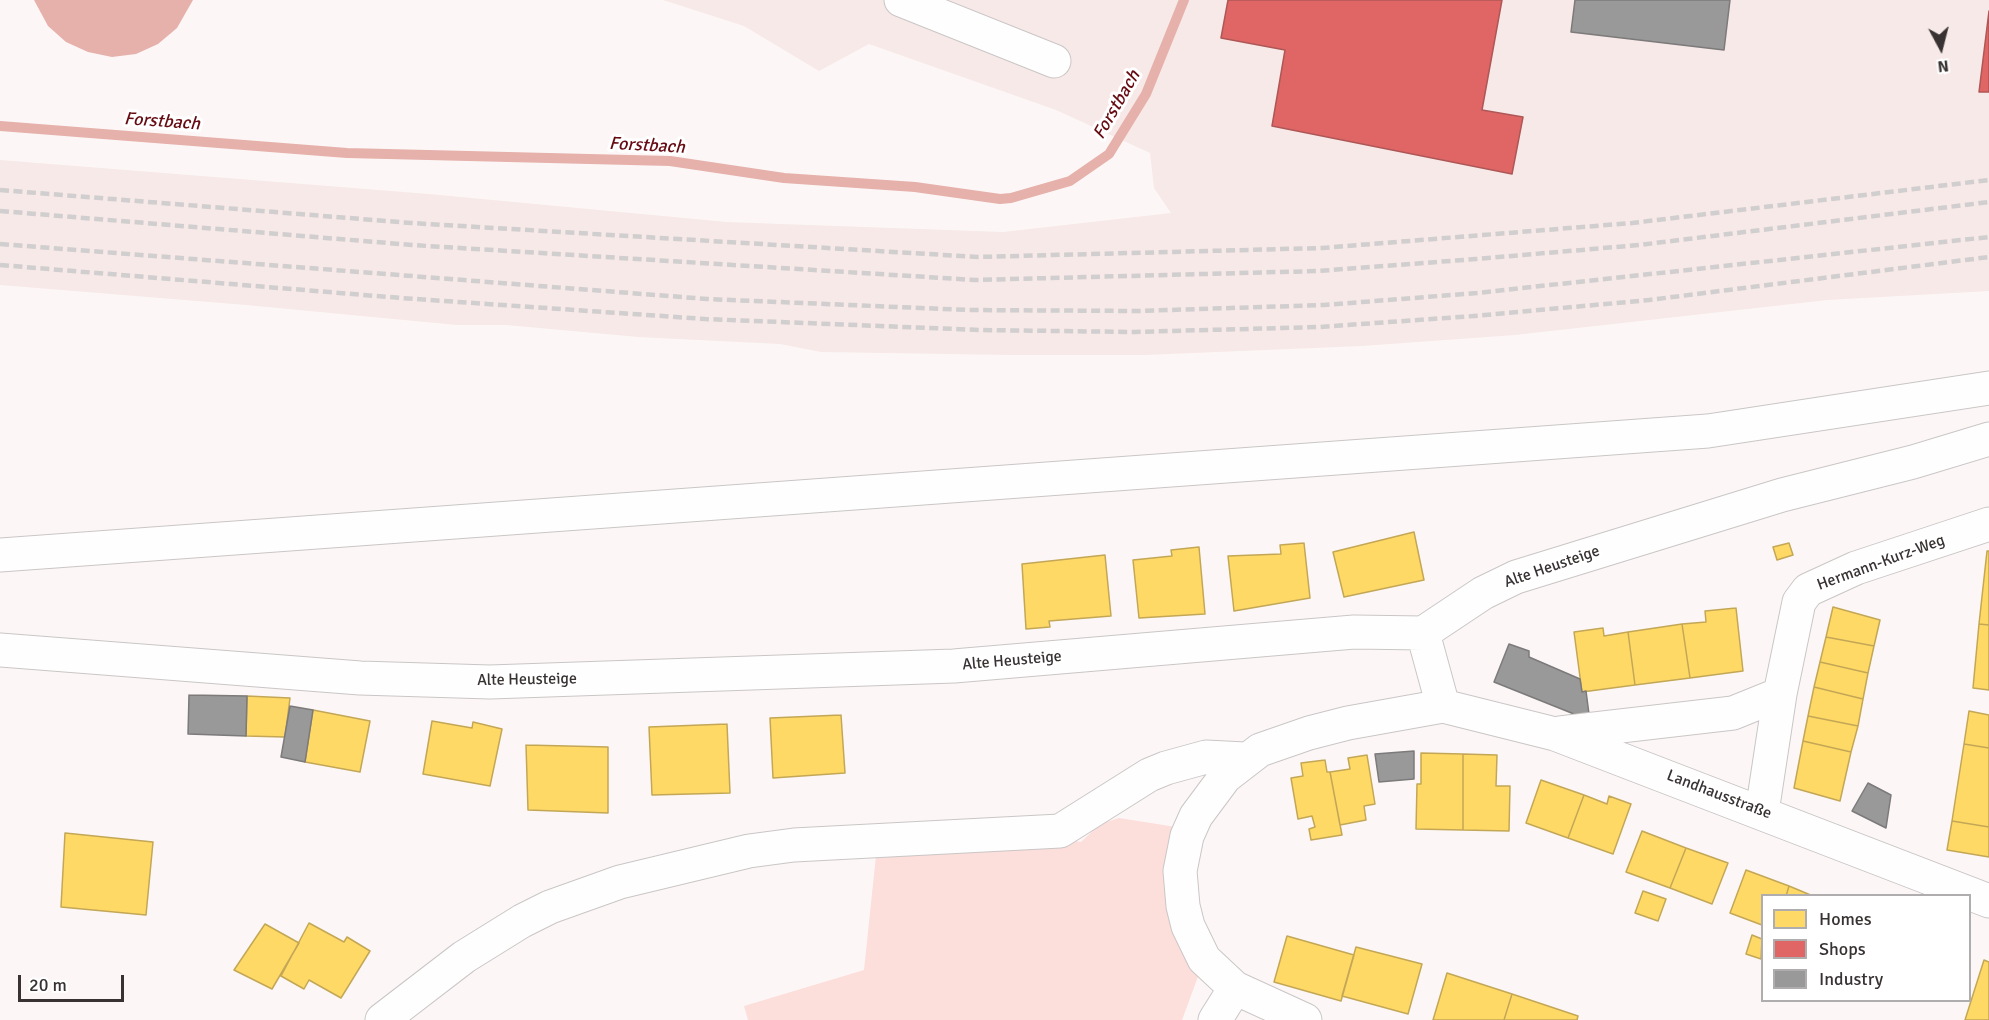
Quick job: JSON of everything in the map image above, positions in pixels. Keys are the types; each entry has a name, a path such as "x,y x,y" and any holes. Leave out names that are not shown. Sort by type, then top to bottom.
{"street":[{"path":"901,0 1054,61"},
{"path":"0,555 1708,431 1989,388"},
{"name":"Alte Heusteige","path":"0,650 360,678 490,682 954,666 1354,633 1423,633 1483,593 1516,577 1782,495 1913,462 1989,439"},
{"name":"Hermann-Kurz-Weg","path":"1762,812 1780,694 1799,602 1808,591 1856,568 1989,524"},
{"path":"1423,633 1443,706"},
{"path":"1555,734 1733,713 1780,694"},
{"name":"Landhausstraße","path":"1305,1020 1235,988 1204,959 1196,944 1183,906 1179,871 1187,836 1196,816 1225,777 1245,759 1275,743 1308,732 1443,706 1555,734 1989,901"},
{"path":"382,1020 464,957 522,921 550,907 620,882 750,851 794,845 1060,831 1158,771 1206,757 1245,759"},
{"path":"1215,1020 1235,988"}],"shaded area":[{"path":"34,0 193,0 177,28 158,44 136,54 112,57 88,52 66,42 48,26"},
{"path":"663,0 1989,0 1989,291 1828,300 1515,335 1362,346 1145,355 1011,355 821,352 780,344 638,337 506,325 457,325 0,285 0,160 429,194 727,222 1003,232 1171,213 1154,188 1150,153 1056,110 869,44 819,71 744,26"},
{"path":"1119,818 1176,827 1167,851 1166,870 1199,974 1182,1020 748,1020 744,1006 864,970 877,846 1062,839 1081,842 1100,824"}],"building: Homes":[{"path":"1414,532 1424,580 1344,597 1333,552"},
{"path":"1304,543 1310,598 1234,611 1228,556 1281,554 1280,545"},
{"path":"1789,543 1793,555 1777,560 1773,547"},
{"path":"1199,547 1205,614 1139,618 1133,560 1172,556 1171,550"},
{"path":"1987,551 1989,551 1989,625 1979,624"},
{"path":"1105,555 1111,616 1049,621 1050,627 1026,629 1022,564"},
{"path":"1833,607 1880,620 1874,646 1826,637"},
{"path":"1736,608 1743,671 1690,678 1682,624 1706,622 1705,611"},
{"path":"1682,624 1690,678 1635,685 1628,632"},
{"path":"1979,624 1989,625 1989,690 1973,688"},
{"path":"1603,628 1604,636 1628,632 1635,685 1582,692 1574,632"},
{"path":"1826,637 1874,646 1868,673 1820,662"},
{"path":"1820,662 1868,673 1863,699 1814,687"},
{"path":"1814,687 1863,699 1858,726 1808,716"},
{"path":"247,696 290,698 285,737 246,736"},
{"path":"313,710 370,721 360,772 305,762"},
{"path":"1969,711 1989,715 1989,748 1964,744"},
{"path":"841,715 845,773 773,778 770,718"},
{"path":"1808,716 1858,726 1851,752 1803,741"},
{"path":"432,721 472,728 473,722 502,729 490,786 423,774"},
{"path":"727,724 730,793 652,795 649,727"},
{"path":"1803,741 1851,752 1840,801 1794,788"},
{"path":"1964,744 1989,748 1989,827 1952,821"},
{"path":"526,745 608,747 608,813 528,810"},
{"path":"1421,753 1463,754 1463,830 1416,829 1417,784 1421,784"},
{"path":"1463,754 1497,755 1496,786 1510,786 1509,831 1463,830"},
{"path":"1367,755 1375,804 1364,806 1366,820 1340,825 1330,772 1350,769 1348,758"},
{"path":"1325,760 1327,772 1330,772 1342,835 1311,840 1309,829 1315,827 1312,816 1298,819 1291,778 1303,776 1301,763"},
{"path":"1541,780 1584,795 1568,838 1526,823"},
{"path":"1584,795 1607,804 1609,796 1631,804 1613,854 1568,838"},
{"path":"1952,821 1989,827 1989,857 1947,850"},
{"path":"1642,831 1686,848 1670,888 1626,872"},
{"path":"65,833 153,842 146,915 61,907"},
{"path":"1686,848 1728,863 1712,904 1670,888"},
{"path":"1746,870 1789,886 1787,894 1761,894 1761,925 1730,913"},
{"path":"1789,886 1808,894 1787,894"},
{"path":"1643,891 1666,899 1658,921 1635,913"},
{"path":"309,923 344,942 347,937 370,951 341,998 309,980 304,989 281,976"},
{"path":"265,924 299,943 272,989 234,970"},
{"path":"1752,935 1761,939 1761,959 1746,954"},
{"path":"1287,936 1354,955 1341,1001 1274,982"},
{"path":"1356,947 1422,964 1408,1014 1342,996"},
{"path":"1984,960 1989,962 1989,1020 1965,1020"},
{"path":"1447,973 1512,994 1504,1020 1433,1020"},
{"path":"1512,994 1578,1016 1577,1020 1504,1020"}],"building: Shops":[{"path":"1228,0 1502,0 1482,110 1523,117 1512,174 1272,126 1285,50 1221,38"},
{"path":"1989,11 1989,92 1979,92"}],"building: Industry":[{"path":"1575,0 1730,0 1724,50 1571,32"},
{"path":"1509,644 1529,651 1529,657 1580,679 1582,692 1586,691 1589,714 1574,714 1494,682"},
{"path":"189,695 247,696 246,736 188,734"},
{"path":"290,706 313,710 305,762 281,757"},
{"path":"1414,751 1414,779 1379,782 1375,754"},
{"path":"1868,783 1891,795 1886,828 1852,811"}],"waterway":[{"name":"Forstbach","path":"0,126 347,153 670,161 784,178 915,187 1000,199 1011,198 1070,181 1109,154 1146,94 1184,0"}],"railway":[{"path":"0,190 411,223 978,257 1322,248 1632,223 1989,180"},
{"path":"0,211 412,245 975,280 1318,271 1476,259 1639,245 1989,202"},
{"path":"0,244 707,299 969,310 1138,311 1324,305 1477,293 1989,237"},
{"path":"0,265 401,298 705,319 980,330 1134,332 1319,327 1474,316 1649,300 1989,257"}]}
